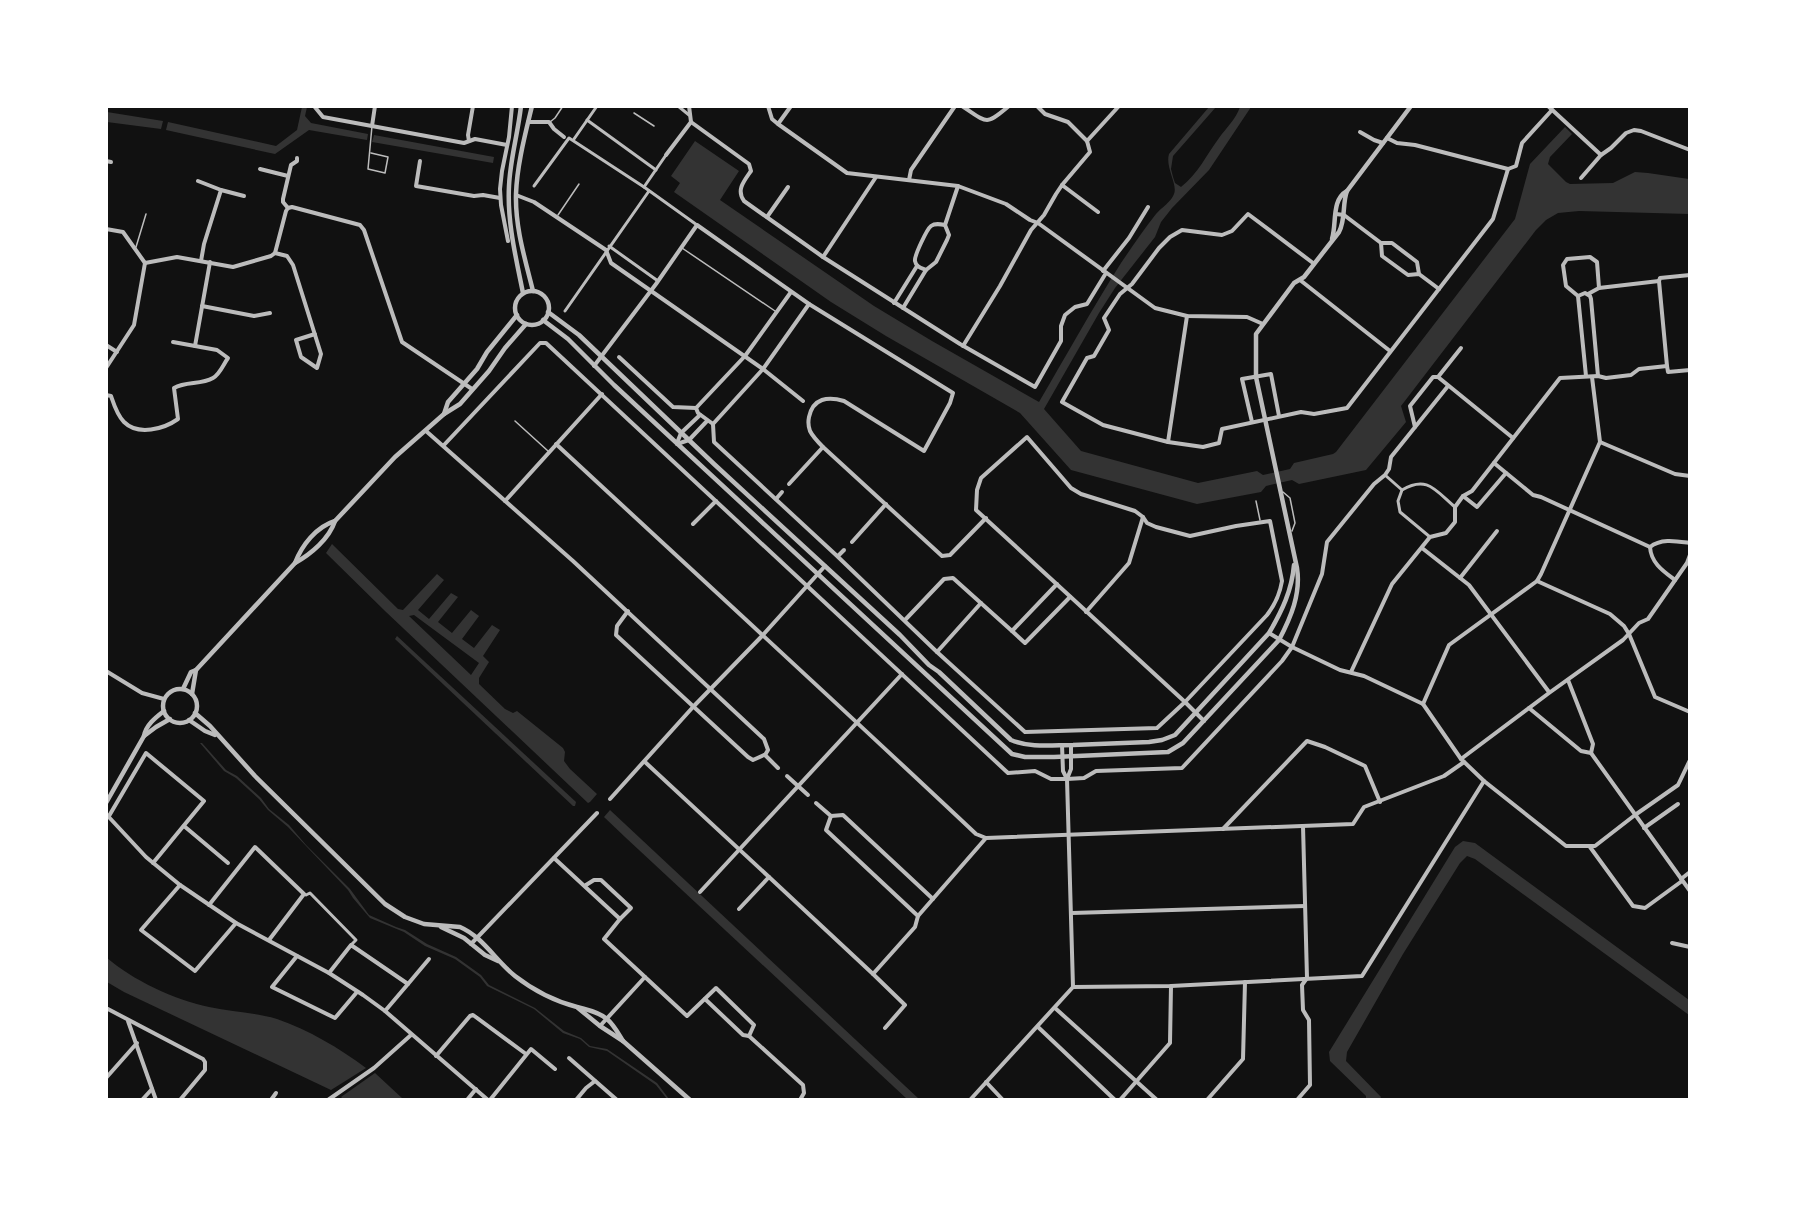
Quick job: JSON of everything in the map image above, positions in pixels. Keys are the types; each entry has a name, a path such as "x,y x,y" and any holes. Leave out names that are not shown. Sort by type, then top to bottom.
{"street":[{"path":"314,106 321,117 372,129 464,143 475,139 507,145"},
{"path":"372,129 375,106"},
{"path":"469,141 473,106"},
{"path":"508,241 501,198 502,171 512,106"},
{"path":"521,106 508,200 511,230 523,293"},
{"path":"532,106 518,169 516,195 521,242 533,291"},
{"path":"534,186 569,138 597,106"},
{"path":"678,106 689,114"},
{"path":"689,106 691,122 749,164 751,168 741,188 744,201 822,257 963,346 1035,387 1061,341 1061,326 1065,315 1087,304 1148,207"},
{"path":"768,106 772,119 847,173 958,186 1006,204 1038,223 1155,308 1187,316 1247,317 1263,324"},
{"path":"778,124 791,106"},
{"path":"909,180 910,170 955,106"},
{"path":"962,106 984,121 993,120 1009,106"},
{"path":"963,346 1031,230 1044,215 1062,185 1090,152 1087,141 1068,122 1045,114 1037,106"},
{"path":"1087,141 1119,106"},
{"path":"1332,239 1339,198 1347,191 1412,106"},
{"path":"1387,138 1397,143 1415,145 1508,169 1516,166 1522,143 1550,108 1602,155"},
{"path":"587,120 656,170"},
{"path":"528,122 549,122 554,129 649,190 791,292 953,393 950,403 924,450 844,401 833,398 820,399 810,406 808,424 811,434 823,447 942,556 950,555 986,519"},
{"path":"644,187 691,122"},
{"path":"1581,178 1626,133 1634,130 1689,150"},
{"path":"1360,132 1383,143"},
{"path":"297,158 297,161 291,165 283,201 288,207 360,225 364,230 402,342 472,389"},
{"path":"420,161 416,186 501,198"},
{"path":"1313,263 1248,214 1232,231 1222,235 1182,231 1170,237 1120,294 1104,318 1109,330 1094,356 1087,358 1062,402 1103,425 1203,447 1219,443 1222,429 1300,412 1314,414 1347,408 1493,219 1508,169"},
{"path":"260,170 288,176"},
{"path":"822,257 876,177"},
{"path":"198,181 244,196"},
{"path":"1062,185 1098,212"},
{"path":"903,308 926,270 936,262 947,240 949,235 945,225 958,186"},
{"path":"767,218 788,187"},
{"path":"201,261 221,190"},
{"path":"565,311 649,190"},
{"path":"543,320 568,339 817,575 916,663 932,681 1012,754 1025,757 1063,757 1168,752 1183,743 1279,640 1296,603 1298,576 1295,559 1256,377 1256,334 1294,283 1300,280 1341,229 1347,191"},
{"path":"516,195 534,202 658,281"},
{"path":"146,262 177,257 238,267 271,256 275,253 288,207"},
{"path":"1336,214 1344,215 1381,243 1392,243 1417,262 1419,274"},
{"path":"594,366 697,225"},
{"path":"926,270 917,266 914,261 915,255 930,226 945,225"},
{"path":"106,229 123,231 146,262 134,325 106,368"},
{"path":"1381,243 1382,256 1408,275 1419,274 1439,289"},
{"path":"607,248 611,263 804,400"},
{"path":"275,253 287,256 293,265 315,334 321,354 317,368 301,357 296,340 315,334"},
{"path":"1423,704 1449,645 1537,581 1600,442 1578,296 1566,286 1563,265 1567,259 1590,257 1597,262 1599,288"},
{"path":"195,346 210,262"},
{"path":"894,303 917,266"},
{"path":"1578,296 1599,288 1689,275"},
{"path":"1300,280 1390,351"},
{"path":"1659,281 1668,372 1689,370"},
{"path":"533,291 541,293 547,299 548,312 537,324 526,324 517,315 516,303 523,293 533,291"},
{"path":"619,357 673,407 696,408 745,356 791,292"},
{"path":"1588,294 1591,299 1598,376"},
{"path":"809,304 763,369 713,424 714,442 838,556 929,645 1025,732 1158,728 1185,702 1272,608 1282,581 1270,521 1190,536 1156,527 1135,511 1081,494 1071,488 1027,437 981,478 976,490 976,510 1086,612 1185,702 1196,712 1204,721"},
{"path":"202,306 254,316 270,313"},
{"path":"548,312 579,335 688,440 1011,740 1028,745 1071,745 1162,740 1175,735 1269,633 1291,588 1295,559"},
{"path":"444,414 448,402 465,384 517,315"},
{"path":"1168,441 1187,316"},
{"path":"183,689 191,672 196,670 295,563 312,552 332,530 335,521 395,457 444,414 460,404 526,324"},
{"path":"106,395 111,396 118,413 126,424 141,430 155,428 178,419 174,388 181,384 211,380 219,373 228,358 217,350 173,342"},
{"path":"444,445 540,343 546,344 1008,773 1035,771 1051,779 1067,779 1084,778 1096,771 1182,768 1282,661 1292,647 1322,574 1327,542 1368,491 1385,475 1389,469 1391,457 1448,386"},
{"path":"106,345 117,352"},
{"path":"1416,428 1410,406 1433,377 1438,377 1461,348"},
{"path":"1351,672 1392,584 1430,537 1446,534 1455,522 1455,507 1463,496 1472,491 1560,378 1598,376 1606,378 1631,375 1639,369 1667,366"},
{"path":"1251,422 1242,378 1271,374 1279,416"},
{"path":"1438,377 1513,438"},
{"path":"505,501 602,394"},
{"path":"696,408 700,415 713,424"},
{"path":"677,444 681,433 700,415"},
{"path":"677,444 688,440 707,421"},
{"path":"426,431 628,611 765,739 768,750 765,755 753,760 748,757 616,635 617,626 628,611"},
{"path":"1600,442 1675,474 1689,476"},
{"path":"556,444 857,721 976,834 986,838 1353,824 1364,807 1444,776 1529,708 1623,640 1639,623 1648,619 1687,563 1689,555"},
{"path":"789,484 823,447"},
{"path":"1494,463 1533,495 1542,497 1650,548"},
{"path":"1463,496 1477,507 1506,472"},
{"path":"1385,475 1401,490"},
{"path":"1430,537 1400,512 1398,501 1401,490 1416,483 1426,483 1455,507"},
{"path":"776,499 782,492"},
{"path":"693,524 716,501"},
{"path":"852,542 886,504"},
{"path":"1086,612 1129,564 1143,517"},
{"path":"295,563 306,543 325,524 335,521"},
{"path":"1460,578 1497,531"},
{"path":"1650,548 1654,544 1672,540 1689,543"},
{"path":"1422,548 1469,585 1549,693"},
{"path":"1650,548 1656,565 1675,580"},
{"path":"838,556 844,550"},
{"path":"610,799 825,566"},
{"path":"905,620 944,579 952,578 1025,643 1070,597"},
{"path":"1537,581 1610,614 1624,626 1655,697 1689,712"},
{"path":"1012,631 1057,584"},
{"path":"937,652 981,603"},
{"path":"1269,633 1340,670 1364,676 1423,704 1463,760 1484,781 1566,846 1595,846 1678,785 1689,760"},
{"path":"192,694 183,689 172,691 164,699 164,711 170,719 178,722 189,720 195,713 196,703 192,694 196,670"},
{"path":"106,671 142,693 164,699"},
{"path":"700,892 902,674"},
{"path":"1568,680 1593,744 1591,753"},
{"path":"1529,708 1581,751 1591,753 1689,891"},
{"path":"106,803 150,723 164,711"},
{"path":"195,713 210,726 255,776 385,904 424,924 459,927 472,933 514,975 540,993 606,1018 614,1025 623,1041"},
{"path":"144,736 170,719"},
{"path":"189,720 205,731 218,736"},
{"path":"1223,829 1307,741 1365,766 1380,802"},
{"path":"1062,745 1063,771 1067,779"},
{"path":"970,1100 1073,987 1067,779 1071,769 1071,745"},
{"path":"153,863 204,801 146,753 108,815 146,857 153,863 180,885 236,923 328,973 385,1011 489,1100 531,1049 555,1069"},
{"path":"765,755 778,768"},
{"path":"645,762 905,1005 885,1028"},
{"path":"787,776 808,795"},
{"path":"1073,987 1171,986 1362,976 1484,781"},
{"path":"816,803 831,816 843,815 933,900"},
{"path":"1644,828 1678,804"},
{"path":"471,944 596,814"},
{"path":"831,816 826,830 918,916"},
{"path":"184,826 228,863"},
{"path":"1296,1100 1310,1085 1309,1020 1304,1010 1302,985 1307,978 1303,826"},
{"path":"873,974 915,927 918,916 986,838"},
{"path":"1590,846 1633,906 1645,908 1689,872"},
{"path":"209,904 255,847 304,894"},
{"path":"554,858 620,919"},
{"path":"739,909 769,877"},
{"path":"585,886 594,879 602,880 631,908 604,939 687,1016 716,988 754,1025 749,1036"},
{"path":"180,885 141,930 195,971 236,923"},
{"path":"269,940 304,894 310,893 356,940 328,973"},
{"path":"1072,913 1305,906"},
{"path":"439,926 464,938 484,955 499,962"},
{"path":"1672,943 1689,947"},
{"path":"351,945 408,984"},
{"path":"297,956 272,987 335,1018 357,992"},
{"path":"385,1011 429,959"},
{"path":"600,1026 645,977"},
{"path":"1207,1100 1244,1059 1245,982"},
{"path":"1120,1100 1170,1043 1171,986"},
{"path":"705,999 743,1035 749,1036 803,1085 804,1093 800,1100"},
{"path":"577,1007 623,1041 690,1100"},
{"path":"106,1008 204,1059 206,1066 204,1070 180,1100"},
{"path":"1055,1008 1157,1100"},
{"path":"436,1056 473,1015 526,1054"},
{"path":"128,1020 156,1100"},
{"path":"1038,1027 1115,1100"},
{"path":"328,1099 374,1068 411,1035"},
{"path":"106,1078 137,1044"},
{"path":"569,1058 617,1100"},
{"path":"576,1100 595,1081"},
{"path":"986,1082 1003,1100"},
{"path":"142,1100 152,1089"},
{"path":"467,1100 476,1089"},
{"path":"271,1100 276,1093"}],"lane":[{"path":"549,122 555,118 563,106"},
{"path":"634,113 654,126"},
{"path":"370,153 388,157 385,172 368,169 372,129"},
{"path":"671,138 677,142"},
{"path":"557,217 579,184"},
{"path":"136,248 146,214"},
{"path":"682,247 776,312"},
{"path":"515,421 549,452"},
{"path":"1256,501 1261,523"}],"shaded area":[{"path":"302,107 307,107 305,116 311,123 368,134 367,140 309,130 275,154 166,130 168,122 276,146 297,130"},
{"path":"1209,107 1216,107 1173,156 1171,169 1173,177 1175,183 1181,187 1197,170 1240,107 1251,107 1209,170 1172,208 1161,222 1155,237 1115,288 1044,409 1081,451 1198,483 1257,471 1263,475 1290,469 1294,463 1336,452 1515,219 1530,164 1565,127 1572,134 1550,157 1548,164 1566,182 1570,184 1613,183 1635,172 1689,179 1690,214 1579,211 1558,213 1546,220 1401,406 1406,422 1366,470 1299,484 1292,480 1266,486 1261,492 1197,504 1071,470 1020,413 831,302 674,192 680,183 671,176 695,141 739,171 720,200 874,306 1039,402 1121,263 1156,214 1173,197 1175,190 1168,159 1169,154"},
{"path":"107,112 163,121 161,129 107,122"},
{"path":"374,135 494,157 493,163 372,142"},
{"path":"332,544 398,609 403,610 437,574 444,580 418,610 429,619 451,593 458,597 438,622 452,633 471,610 479,616 462,639 474,648 492,625 500,630 483,656 489,662 479,678 479,684 505,709 513,713 517,711 563,748 564,761 597,794 590,802 588,803 326,553","holes":["414,615 479,663 471,675 409,616"]},
{"path":"397,636 576,802 575,806 395,639"},
{"path":"200,743 226,770 237,776 261,798 269,809 289,825 350,889 369,915 405,930 427,944 456,957 481,975 489,985 535,1008 564,1031 581,1038 590,1046 607,1049 657,1083 669,1099 656,1085 607,1051 589,1047 580,1039 563,1033 534,1009 487,986 480,977 455,959 425,946 404,932 370,918 348,890 288,827 236,778 224,771"},
{"path":"610,810 919,1099 907,1099 625,837 604,817"},
{"path":"1463,841 1475,843 1689,1000 1689,1015 1475,859 1467,856 1460,863 1403,954 1347,1052 1346,1061 1381,1097 1380,1099 1366,1099 1366,1096 1330,1061 1329,1052 1455,847"},
{"path":"106,957 128,974 182,999 209,1007 277,1019 301,1028 366,1068 331,1090 107,982"},
{"path":"375,1073 403,1099 344,1100 341,1097"}]}
